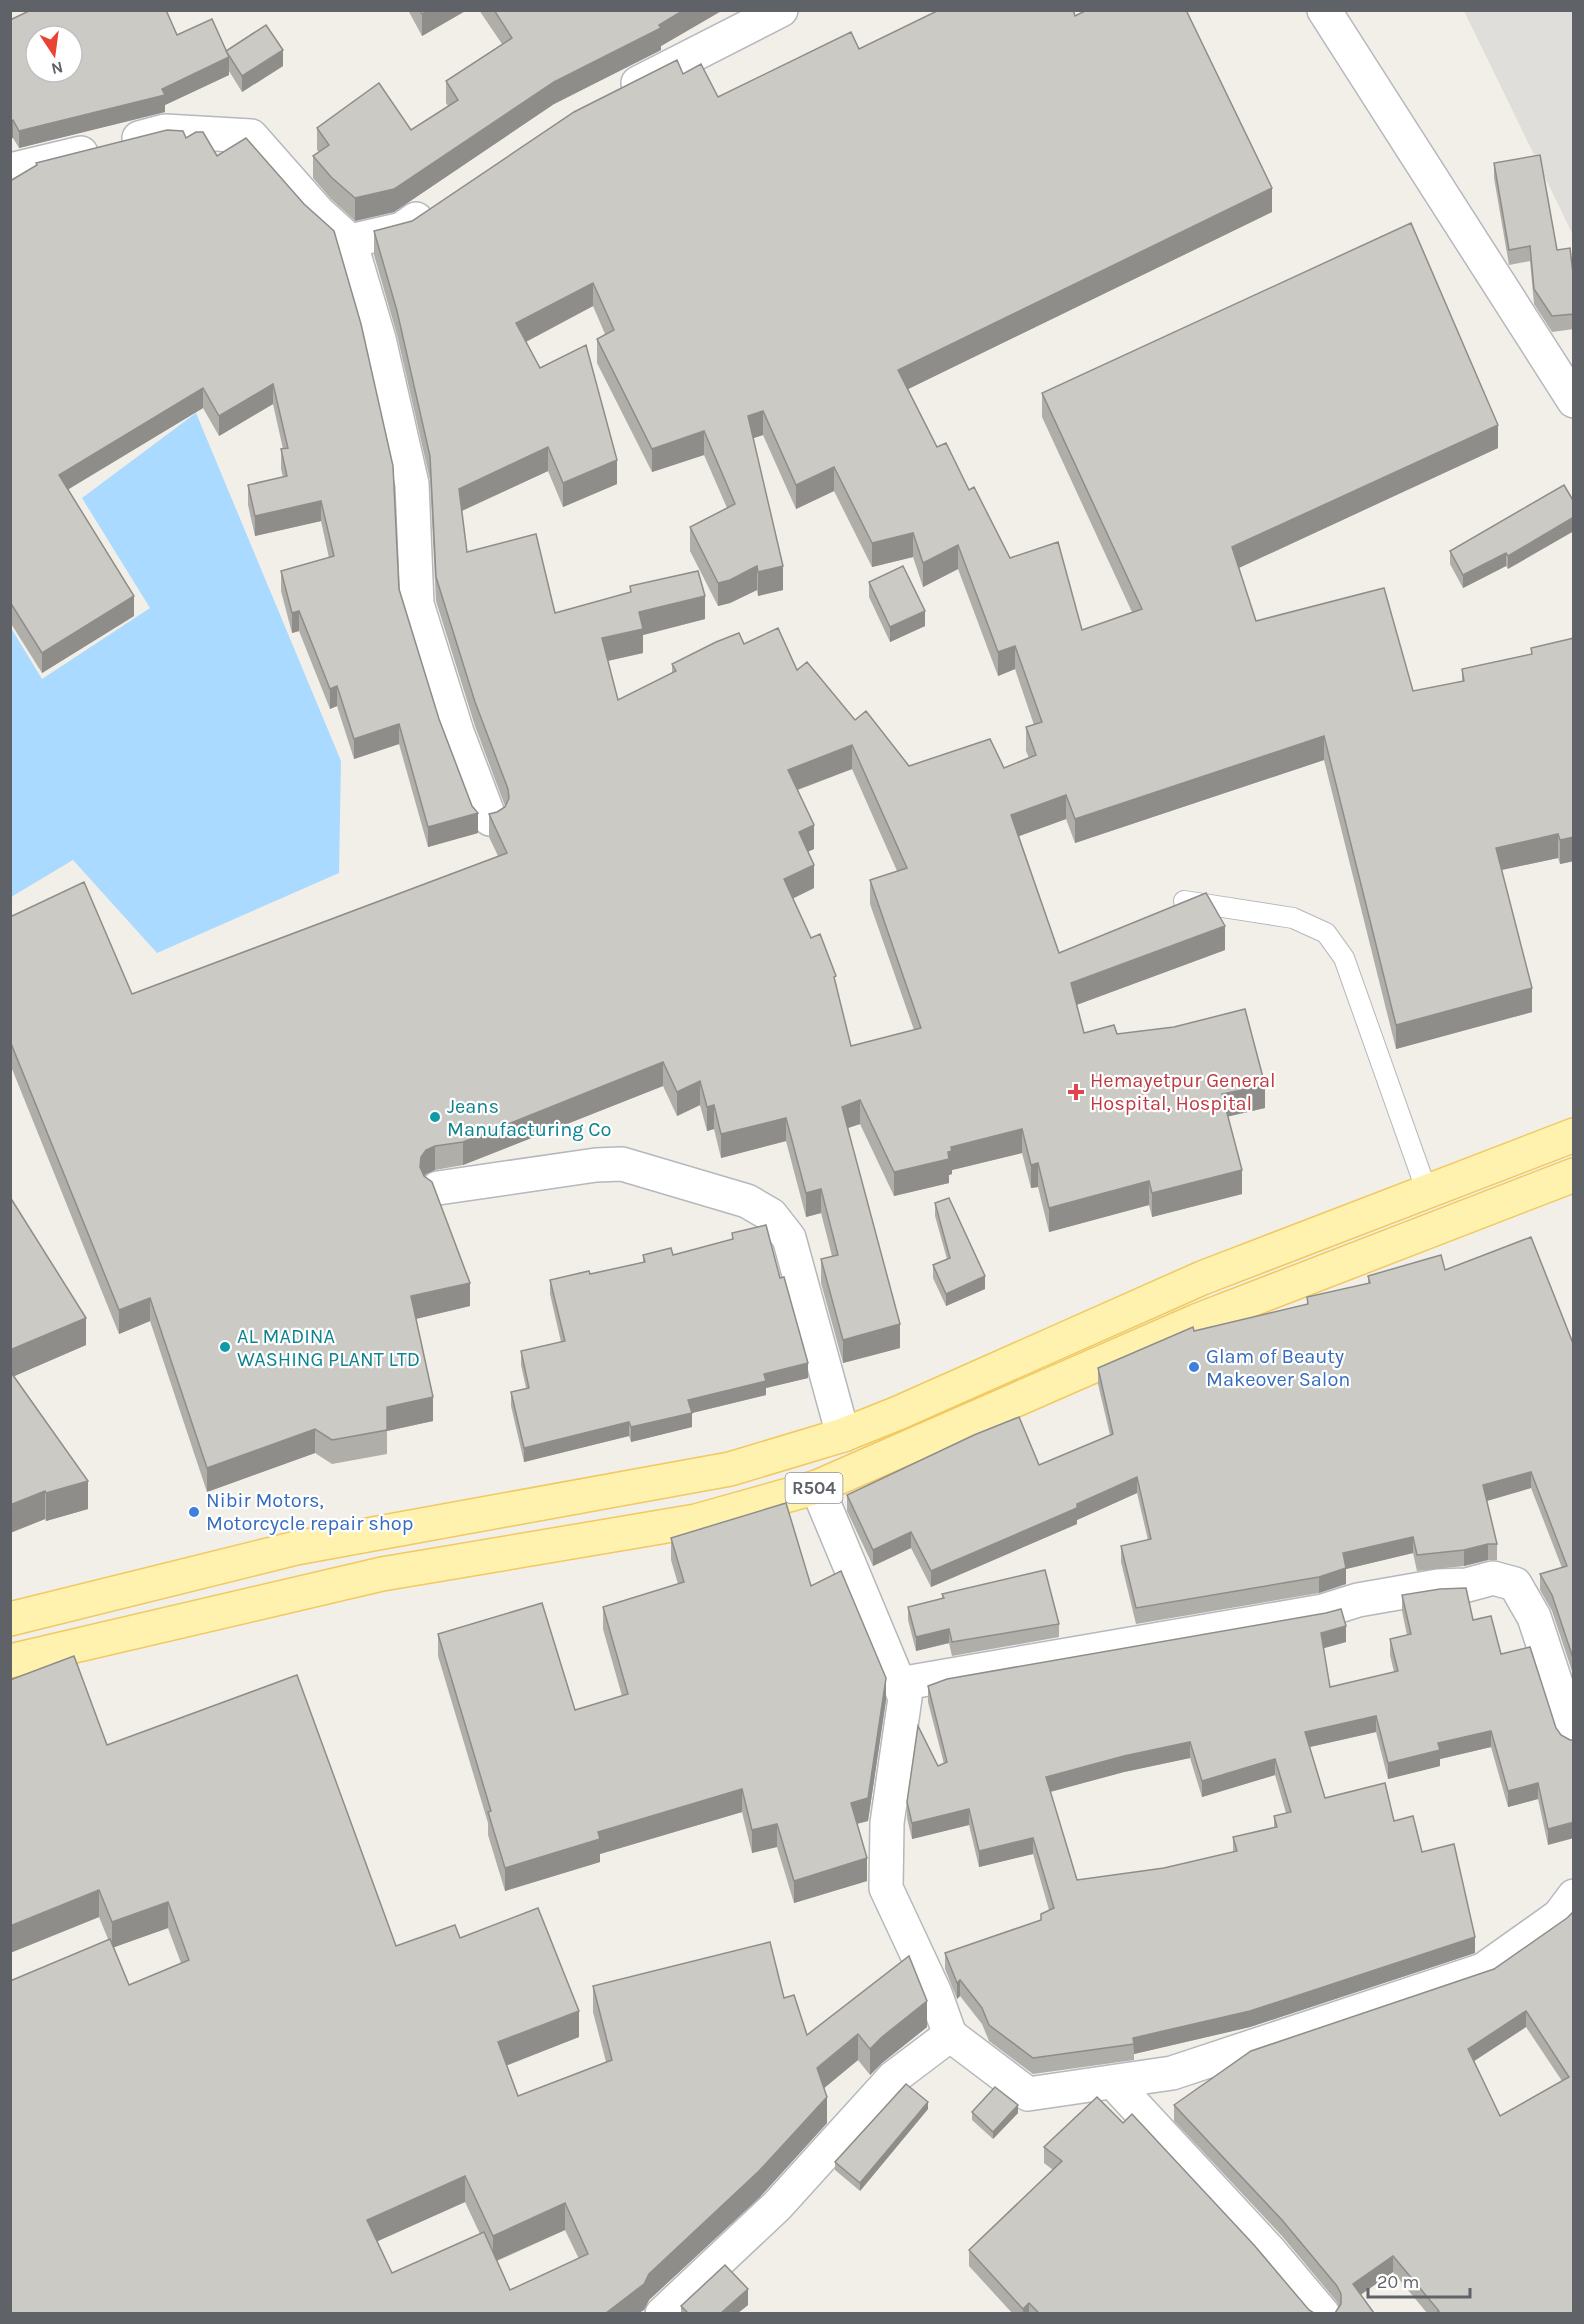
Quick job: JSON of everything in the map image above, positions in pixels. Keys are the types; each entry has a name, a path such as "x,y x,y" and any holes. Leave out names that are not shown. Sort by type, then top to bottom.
{"main road":[{"name":"R504","path":"10,1619 296,1548 730,1469 843,1435 898,1413 1202,1278 1574,1136"},
{"name":"R504","path":"10,1660 382,1574 696,1521 817,1487 1196,1321 1574,1175"},
{"path":"296,1548 307,1591"}],"street":[{"path":"616,94 781,10"},
{"path":"1324,10 1574,401"},
{"path":"10,170 165,131 250,136 318,212 350,241 379,339 412,484 417,604 457,732 490,819"},
{"path":"350,241 402,229 440,203"},
{"path":"438,1188 596,1165 622,1164 747,1201 771,1215 789,1238 843,1435"},
{"path":"817,1487 905,1698 887,1823 886,1888 935,1993 950,2035 1028,2094 1172,2073 1483,1970 1559,1916 1574,1896"},
{"path":"899,1684 1323,1611 1368,1598 1438,1586 1467,1585 1493,1578 1515,1584 1534,1617 1574,1738"},
{"path":"662,2313 777,2206 893,2078 950,2035"},
{"path":"1113,2082 1268,2248 1323,2313"}],"lane":[{"path":"1184,901 1293,918 1326,933 1344,958 1427,1192"}],"shaded area":[{"path":"1464,11 1573,11 1573,235 1484,52"}],"water":[{"path":"196,413 341,761 339,873 157,953 73,860 11,897 11,628 42,679 150,608 82,498"}],"building":[{"path":"31,10 166,10 177,35 212,19 229,57 162,89 165,95 19,131 13,120 10,122 10,20"},
{"path":"494,10 684,10 659,25 661,28 554,82 394,189 355,198 331,177 313,156 329,145 317,128 379,83 411,130 458,100 446,81 512,38"},
{"path":"939,10 1073,10 1075,16 1087,10 1186,10 1272,188 898,370 937,447 946,443 969,490 974,487 1010,558 1058,542 1082,630 1142,609 1042,393 1411,223 1498,425 1232,547 1256,621 1384,588 1413,691 1464,681 1462,669 1532,654 1531,648 1574,638 1574,837 1560,840 1558,834 1496,848 1532,988 1396,1025 1324,736 1075,819 1066,795 1011,815 1059,953 1206,893 1225,926 1071,983 1084,1033 1114,1025 1117,1034 1174,1027 1245,1009 1265,1085 1222,1094 1242,1170 1152,1193 1149,1181 1049,1208 1038,1163 1031,1165 1022,1129 951,1147 952,1151 948,1152 949,1159 894,1172 860,1100 842,1107 900,1324 843,1340 821,1259 838,1255 821,1189 806,1193 786,1118 721,1134 714,1105 707,1107 700,1081 677,1092 663,1062 463,1142 435,1146 426,1150 421,1157 420,1167 424,1176 432,1182 470,1283 411,1296 433,1397 387,1407 387,1430 332,1440 315,1429 207,1468 150,1298 119,1310 10,1041 10,917 84,882 132,994 507,853 489,814 505,807 509,798 508,789 475,702 436,577 430,456 397,311 374,231 412,221 574,112 677,60 683,74 701,64 718,97 851,32 859,49","holes":["593,283 614,330 597,339 652,449 704,431 735,504 690,527 718,583 730,580 757,566 758,572 783,566 748,416 763,411 796,485 834,467 872,543 913,533 923,563 958,545 998,652 1015,646 1042,722 1026,727 1036,755 1004,768 990,739 909,766 866,711 855,720 807,662 797,670 778,628 744,644 739,633 716,642 672,664 676,671 618,700 602,638 643,629 639,612 705,596 698,571 630,586 631,592 555,613 536,534 467,552 459,489 548,447 563,483 617,460 586,345 540,368 516,323","852,745 907,868 870,880 921,1028 851,1046 834,977 836,976 820,934 811,938 784,879 814,865 799,832 814,825 788,770"]},
{"path":"266,25 283,50 242,76 226,51"},
{"path":"167,130 183,131 186,138 196,132 203,132 217,156 246,138 304,204 334,231 361,324 393,466 399,589 439,719 472,806 478,813 428,827 399,724 354,739 337,686 330,689 299,611 292,613 281,571 334,556 321,501 255,516 248,485 287,476 281,449 288,448 273,384 219,416 203,388 59,475 134,596 42,653 10,602 10,181 37,165 36,163"},
{"path":"1540,155 1557,250 1570,248 1574,282 1574,314 1552,316 1534,289 1530,246 1509,250 1494,163"},
{"path":"1564,485 1574,502 1574,517 1508,556 1506,553 1463,575 1450,551"},
{"path":"903,566 925,611 890,627 869,582"},
{"path":"10,1197 86,1318 10,1350"},
{"path":"949,1198 985,1276 946,1294 933,1265 950,1258 935,1203"},
{"path":"766,1225 780,1278 784,1277 808,1363 764,1374 766,1381 688,1400 692,1413 631,1427 629,1422 524,1448 511,1392 529,1388 521,1351 565,1341 550,1280 645,1262 643,1255 671,1248 673,1255 733,1239 732,1233"},
{"path":"1531,1237 1574,1346 1574,1661 1552,1595 1540,1574 1567,1566 1531,1472 1483,1485 1497,1544 1417,1555 1413,1537 1343,1553 1346,1568 1319,1577 1136,1608 1121,1546 1151,1539 1137,1477 1077,1504 1077,1508 931,1571 911,1532 873,1550 847,1495 974,1435 1019,1417 1039,1465 1113,1434 1098,1368 1193,1327 1194,1331 1308,1304 1307,1297 1370,1283 1368,1276 1441,1255 1445,1270"},
{"path":"10,1371 88,1481 46,1493 45,1491 10,1505"},
{"path":"786,1503 811,1586 841,1571 886,1678 868,1798 851,1803 867,1858 794,1881 777,1824 752,1830 742,1789 598,1832 600,1839 505,1868 488,1812 491,1811 438,1634 542,1603 575,1710 628,1694 603,1607 684,1582 671,1538"},
{"path":"1045,1570 1059,1624 952,1642 949,1629 916,1637 908,1607 944,1598 942,1594"},
{"path":"1466,1588 1473,1620 1491,1616 1501,1654 1530,1647 1556,1728 1561,1735 1574,1740 1574,1822 1548,1829 1538,1783 1508,1791 1491,1731 1438,1743 1440,1750 1388,1763 1376,1716 1305,1732 1325,1798 1385,1783 1394,1821 1413,1816 1422,1852 1454,1844 1475,1937 1250,2011 1133,2038 1134,2044 1033,2058 989,2025 982,2008 960,1980 957,1983 945,1953 1041,1920 1041,1914 1054,1908 1033,1838 979,1851 969,1809 912,1823 907,1802 918,1726 938,1766 947,1762 928,1686 947,1679 1341,1609 1346,1626 1321,1633 1330,1687 1398,1671 1390,1639 1411,1634 1402,1595 1440,1589","holes":["1190,1742 1202,1781 1275,1759 1291,1812 1274,1816 1277,1827 1233,1837 1237,1851 1164,1868 1077,1880 1046,1777 1124,1756"]},
{"path":"74,1656 107,1745 297,1675 396,1946 455,1925 460,1938 538,1908 579,2011 498,2042 518,2096 612,2060 593,1986 770,1942 784,1998 794,1995 807,2035 909,1956 927,2001 870,2049 858,2034 817,2068 827,2097 759,2171 649,2274 644,2284 606,2313 10,2313 10,1981 110,1939 129,1985 189,1960 168,1902 112,1922 99,1890 10,1926 10,1680","holes":["465,2176 493,2236 565,2203 588,2254 510,2290 484,2232 392,2273 367,2220"]},
{"path":"1574,1911 1574,2313 1436,2313 1439,2311 1393,2256 1353,2284 1374,2313 1335,2313 1341,2304 1341,2294 1337,2286 1282,2220 1174,2105 1251,2051 1494,1969","holes":["1526,2011 1569,2077 1500,2116 1468,2049"]},
{"path":"906,2084 928,2102 860,2183 835,2162"},
{"path":"995,2087 1018,2105 993,2132 972,2112"},
{"path":"1097,2097 1123,2123 1132,2114 1314,2313 1039,2313 1029,2303 1023,2309 969,2250 1062,2161 1044,2147"},
{"path":"725,2265 748,2289 721,2313 688,2313 681,2306"}],"place":[{"name":"Hemayetpur General Hospital, Hospital","path":"1076,1092"},
{"name":"Jeans Manufacturing Co","path":"435,1117"},
{"name":"AL MADINA WASHING PLANT LTD","path":"225,1347"},
{"name":"Glam of Beauty Makeover Salon","path":"1194,1367"},
{"name":"Nibir Motors, Motorcycle repair shop","path":"194,1512"}]}
